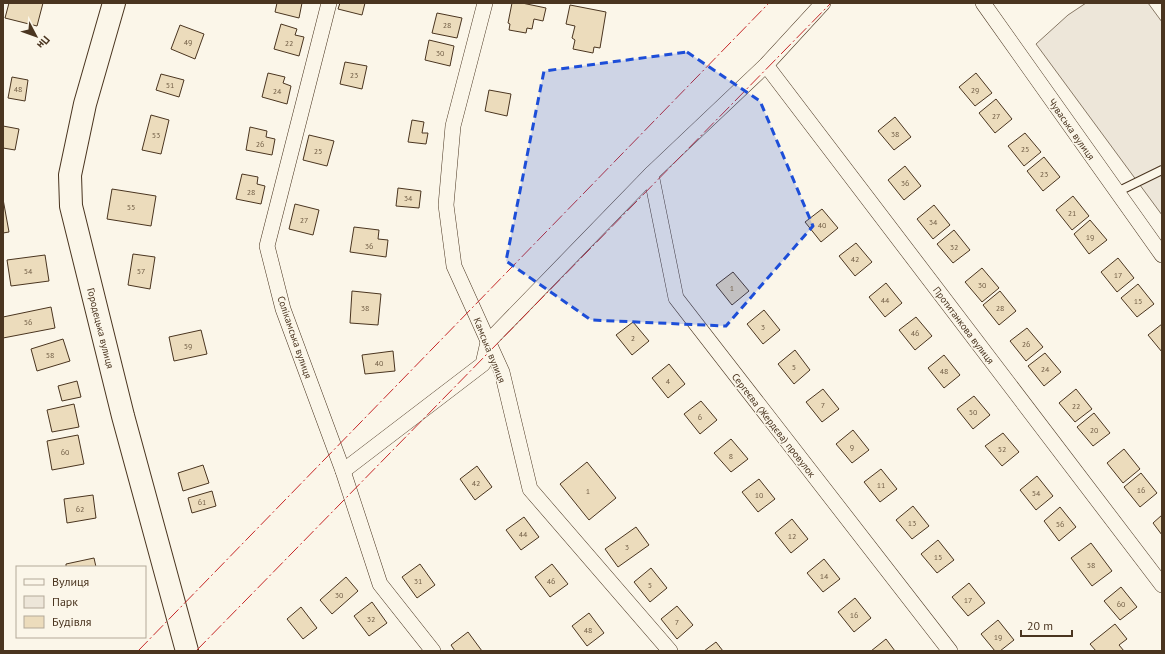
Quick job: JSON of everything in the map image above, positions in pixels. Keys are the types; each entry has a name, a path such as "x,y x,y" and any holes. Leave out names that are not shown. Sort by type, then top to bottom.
{"main road":[{"name":"Городецька вулиця","path":"114,3 85,104 70,175 72,206 123,416 187,651"}],"street":[{"name":"Солікамська вулиця","path":"329,3 267,246 283,309 343,471 380,584 433,651"},
{"name":"Камська вулиця","path":"485,3 453,126 446,205 454,266 502,372 530,489 670,651"},
{"path":"343,471 483,364 488,342 651,174 766,66 823,3"},
{"name":"Чуваська вулиця","path":"983,3 1162,255"},
{"name":"Протитанкова вулиця","path":"766,66 1162,585"},
{"name":"Сергеєва (Жердєва) провулок","path":"651,174 676,298 950,651"}],"lane":[{"path":"1117,192 1162,170"}],"highlighted area":[{"path":"687,52 760,101 813,226 726,326 591,320 506,261 544,71"}],"green space":[{"path":"1086,3 1148,3 1162,22 1162,215 1036,44 1068,15"}],"building":[{"path":"9,3 43,3 37,26 5,18"},
{"path":"277,3 302,3 299,18 275,12"},
{"path":"340,3 365,3 362,15 338,9"},
{"path":"512,3 522,3 546,8 543,21 534,19 532,29 527,28 526,33 509,30 510,24 508,23"},
{"path":"570,5 606,12 600,48 594,47 593,53 573,49 575,40 572,38 575,26 566,24"},
{"path":"437,13 462,18 457,38 432,33"},
{"path":"281,24 297,29 295,35 304,37 299,56 274,49"},
{"path":"180,25 204,34 195,59 171,49"},
{"path":"429,40 454,46 450,66 425,60"},
{"path":"345,62 367,66 362,89 340,84"},
{"path":"268,73 285,77 283,83 291,86 287,104 262,97"},
{"path":"976,73 992,93 975,106 959,87"},
{"path":"161,74 184,80 179,97 156,90"},
{"path":"12,77 28,80 25,101 8,98"},
{"path":"489,90 511,94 507,116 485,111"},
{"path":"996,99 1012,119 995,133 979,113"},
{"path":"151,115 169,120 161,154 142,150"},
{"path":"895,117 911,137 894,150 878,131"},
{"path":"412,120 424,122 422,133 428,133 426,144 408,142"},
{"path":"3,126 19,129 15,150 3,148"},
{"path":"250,127 267,131 266,137 275,139 272,155 246,150"},
{"path":"1025,133 1041,152 1024,166 1008,146"},
{"path":"309,135 334,141 327,166 303,160"},
{"path":"1044,157 1060,177 1043,191 1027,171"},
{"path":"905,166 921,186 904,200 888,180"},
{"path":"242,174 258,177 257,184 265,186 261,204 236,199"},
{"path":"398,188 421,191 419,208 396,206"},
{"path":"112,189 156,196 151,226 107,219"},
{"path":"1073,196 1089,216 1072,230 1056,210"},
{"path":"3,199 9,232 3,233"},
{"path":"295,204 319,210 313,235 289,229"},
{"path":"934,205 950,225 933,239 917,219"},
{"path":"822,209 838,228 821,242 805,222"},
{"path":"1090,220 1107,240 1089,254 1074,234"},
{"path":"354,227 379,230 378,239 388,240 386,257 350,252"},
{"path":"954,230 970,250 953,263 937,244"},
{"path":"856,243 872,262 855,276 839,256"},
{"path":"133,254 155,257 150,289 128,285"},
{"path":"45,255 49,281 11,286 7,260"},
{"path":"1118,258 1134,278 1117,292 1101,272"},
{"path":"982,268 999,288 982,302 965,282"},
{"path":"733,272 749,291 732,305 716,285"},
{"path":"886,283 902,303 885,317 869,297"},
{"path":"1138,284 1154,304 1137,317 1121,298"},
{"path":"352,291 381,294 378,325 350,323"},
{"path":"1000,291 1016,311 999,325 983,305"},
{"path":"51,307 55,328 3,338 3,317"},
{"path":"764,310 780,330 763,344 747,324"},
{"path":"916,317 932,336 915,350 899,330"},
{"path":"633,322 649,341 632,355 616,335"},
{"path":"1162,324 1162,352 1148,335"},
{"path":"1027,328 1043,347 1026,361 1010,341"},
{"path":"201,330 207,354 174,361 169,337"},
{"path":"63,339 70,361 37,371 31,349"},
{"path":"795,350 810,370 794,384 778,364"},
{"path":"393,351 395,371 365,374 362,355"},
{"path":"1045,353 1061,372 1044,386 1028,366"},
{"path":"944,355 960,375 944,388 928,368"},
{"path":"669,364 685,384 668,398 652,378"},
{"path":"77,381 81,397 62,401 58,386"},
{"path":"823,389 839,409 822,422 806,402"},
{"path":"1076,389 1092,409 1075,422 1059,403"},
{"path":"974,396 990,415 973,429 957,409"},
{"path":"701,401 717,420 700,434 684,414"},
{"path":"74,404 79,427 52,432 47,410"},
{"path":"1094,413 1110,433 1093,446 1077,427"},
{"path":"853,430 869,450 852,463 836,444"},
{"path":"1003,433 1019,452 1002,466 985,446"},
{"path":"78,435 84,464 52,470 47,441"},
{"path":"731,439 748,459 731,472 714,453"},
{"path":"1124,449 1140,469 1123,483 1107,463"},
{"path":"587,462 616,498 589,520 560,484"},
{"path":"203,465 209,483 183,491 178,473"},
{"path":"477,466 492,487 475,500 460,479"},
{"path":"881,469 897,489 880,502 864,482"},
{"path":"1141,473 1157,493 1140,507 1124,487"},
{"path":"1037,476 1053,496 1036,510 1020,490"},
{"path":"759,479 775,499 758,512 742,492"},
{"path":"212,491 216,506 192,513 188,498"},
{"path":"93,495 96,518 67,523 64,499"},
{"path":"913,506 929,526 912,539 896,520"},
{"path":"1060,507 1076,527 1059,541 1044,521"},
{"path":"1162,515 1162,535 1153,523"},
{"path":"524,517 539,537 521,550 506,530"},
{"path":"792,519 808,539 791,553 775,533"},
{"path":"636,527 649,545 618,567 605,549"},
{"path":"938,540 954,560 937,573 921,554"},
{"path":"1091,543 1112,571 1092,586 1071,558"},
{"path":"94,558 96,566 66,566 66,564"},
{"path":"824,559 840,579 823,592 807,573"},
{"path":"420,564 435,585 417,598 402,577"},
{"path":"552,564 568,584 550,597 535,577"},
{"path":"651,568 667,588 650,602 634,582"},
{"path":"346,577 358,591 332,614 320,600"},
{"path":"969,583 985,603 968,616 952,597"},
{"path":"1121,587 1137,607 1120,620 1104,601"},
{"path":"855,598 871,618 854,632 838,612"},
{"path":"372,602 387,623 369,636 354,616"},
{"path":"677,606 693,625 677,639 661,619"},
{"path":"301,607 317,628 303,639 287,619"},
{"path":"589,613 604,633 587,646 572,626"},
{"path":"998,620 1014,640 1000,651 995,651 981,634"},
{"path":"1115,624 1127,639 1119,645 1124,651 1096,651 1090,644"},
{"path":"468,632 482,651 455,651 451,645"},
{"path":"886,639 895,651 871,651"},
{"path":"716,642 723,651 704,651"}],"power":[{"path":"138,651 769,3"},
{"path":"196,651 831,3"}]}
